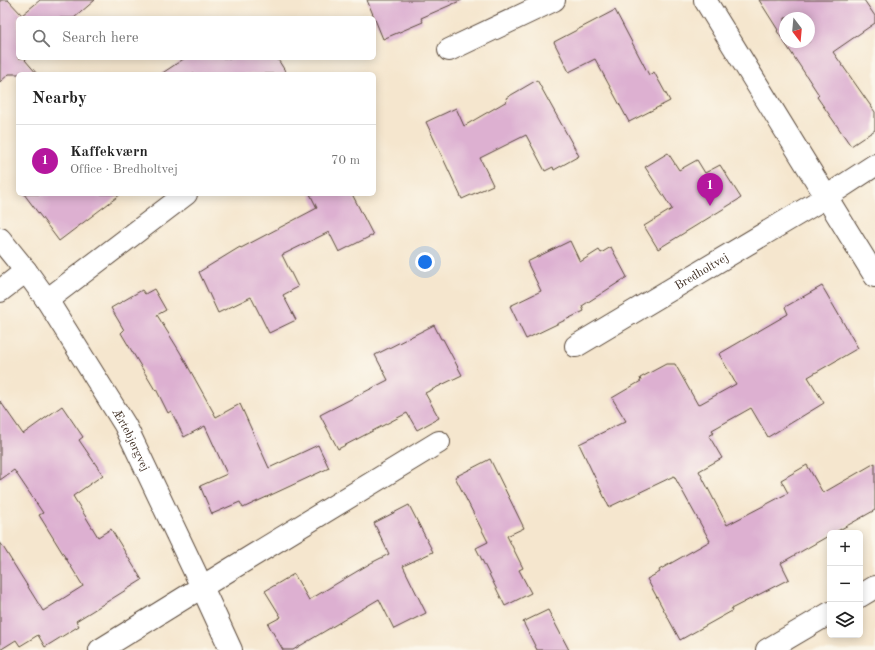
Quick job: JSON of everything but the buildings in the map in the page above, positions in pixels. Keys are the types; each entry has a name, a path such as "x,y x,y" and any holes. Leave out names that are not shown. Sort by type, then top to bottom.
{"street":[{"path":"449,50 554,0"},
{"path":"705,0 875,276"},
{"name":"Bredholtvej","path":"576,346 826,197 875,165"},
{"path":"47,300 183,196"},
{"name":"Ærtebjergvej","path":"0,239 47,300 125,425 231,650"},
{"path":"0,292 26,271"},
{"path":"100,650 439,442"},
{"path":"767,650 827,615"}],"place":[{"name":"Kaffekværn","path":"710,206"}]}
